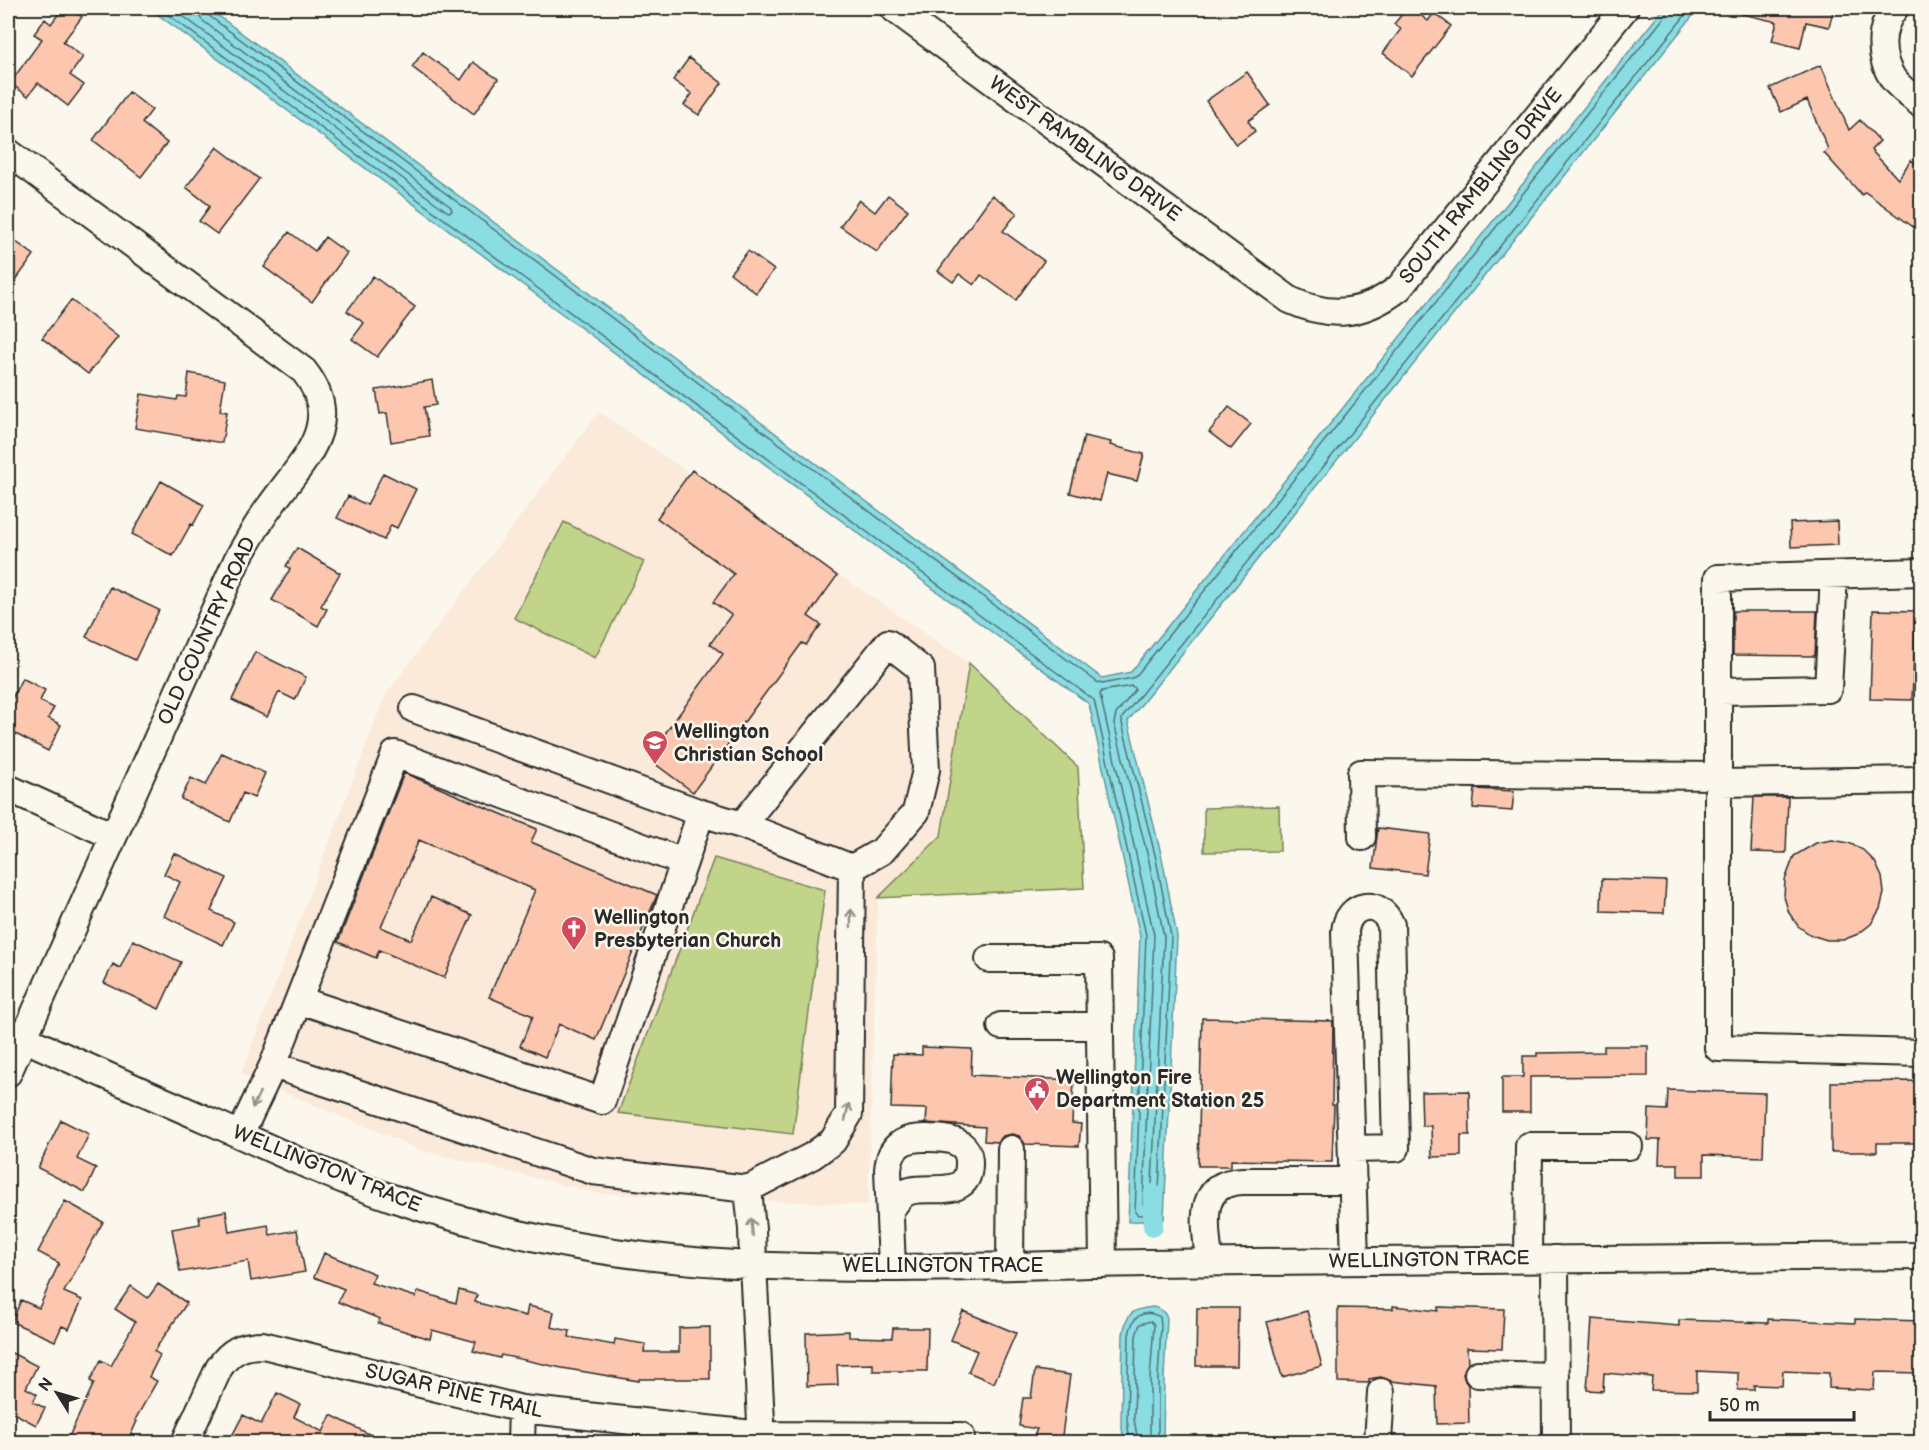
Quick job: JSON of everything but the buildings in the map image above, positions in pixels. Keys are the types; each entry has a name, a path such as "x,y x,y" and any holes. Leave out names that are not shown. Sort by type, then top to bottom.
{"street":[{"name":"WEST RAMBLING DRIVE","path":"893,8 1276,290"},
{"name":"SOUTH RAMBLING DRIVE","path":"1276,290 1304,307 1329,312 1344,312 1374,305 1399,288 1625,8"},
{"path":"1894,8 1885,25 1882,40 1887,68 1894,81 1922,105"},
{"name":"OLD COUNTRY ROAD","path":"8,152 304,371 313,382 322,410 317,438 310,451 261,519 237,560 113,836 15,1035 8,1072"},
{"path":"1922,572 1718,578 1718,1048 1922,1053"},
{"path":"1718,691 1828,689 1834,575"},
{"path":"742,825 888,643 921,669 926,770 916,812 882,851 852,868"},
{"path":"414,710 701,813 742,825 852,868"},
{"path":"240,1135 273,1065 395,754 683,862"},
{"path":"1362,837 1361,773 1922,780"},
{"path":"8,788 113,836"},
{"path":"299,1000 602,1101 701,813"},
{"path":"273,1065 593,1171 748,1190 812,1156 833,1141 849,1114 852,868"},
{"path":"1352,1149 1396,1148 1391,925 1383,912 1369,907 1354,912 1346,924 1345,932 1355,1261"},
{"path":"989,959 1099,959 1104,1264"},
{"path":"1001,1026 1100,1026"},
{"name":"WELLINGTON TRACE","path":"15,1035 327,1173 396,1200 539,1239 655,1258 753,1264 892,1267 1922,1256"},
{"path":"1528,1259 1529,1146 1629,1146"},
{"path":"1010,1266 1011,1149"},
{"path":"1209,1263 1205,1213 1213,1193 1222,1186 1242,1181 1353,1181"},
{"path":"748,1190 753,1230 762,1439"},
{"path":"890,1210 892,1267"},
{"path":"1555,1259 1556,1443"},
{"name":"SUGAR PINE TRAIL","path":"185,1443 226,1357 237,1349 249,1345 263,1346 522,1409 762,1439 961,1436"},
{"path":"1478,1374 1556,1376"},
{"path":"1378,1443 1381,1392"},
{"path":"521,1443 522,1409"}],"shaded area":[{"name":"Wellington Christian School","path":"599,412 969,663 941,836 878,899 868,1205 597,1193 424,1151 241,1074 385,696"}],"green space":[{"path":"564,522 644,562 595,658 514,618"},
{"path":"969,663 1078,767 1084,888 878,898 941,836"},
{"path":"1279,806 1280,851 1204,852 1204,808"},
{"path":"714,858 825,890 793,1134 618,1113"}],"water":[{"path":"149,8 208,8 1102,678 1131,672 1664,8 1699,8 1128,721 1162,858 1177,936 1164,1219 1128,1222 1140,936 1089,704"},
{"path":"1153,1307 1162,1311 1167,1318 1163,1442 1124,1442 1121,1421 1123,1334 1126,1321 1132,1313"}],"waterway":[{"path":"1153,1194 1153,1226"}],"place":[{"name":"Wellington Christian School","path":"655,766"},
{"name":"Wellington Presbyterian Church","path":"574,952"},
{"name":"Wellington Fire Department Station 25","path":"1037,1113"}]}
